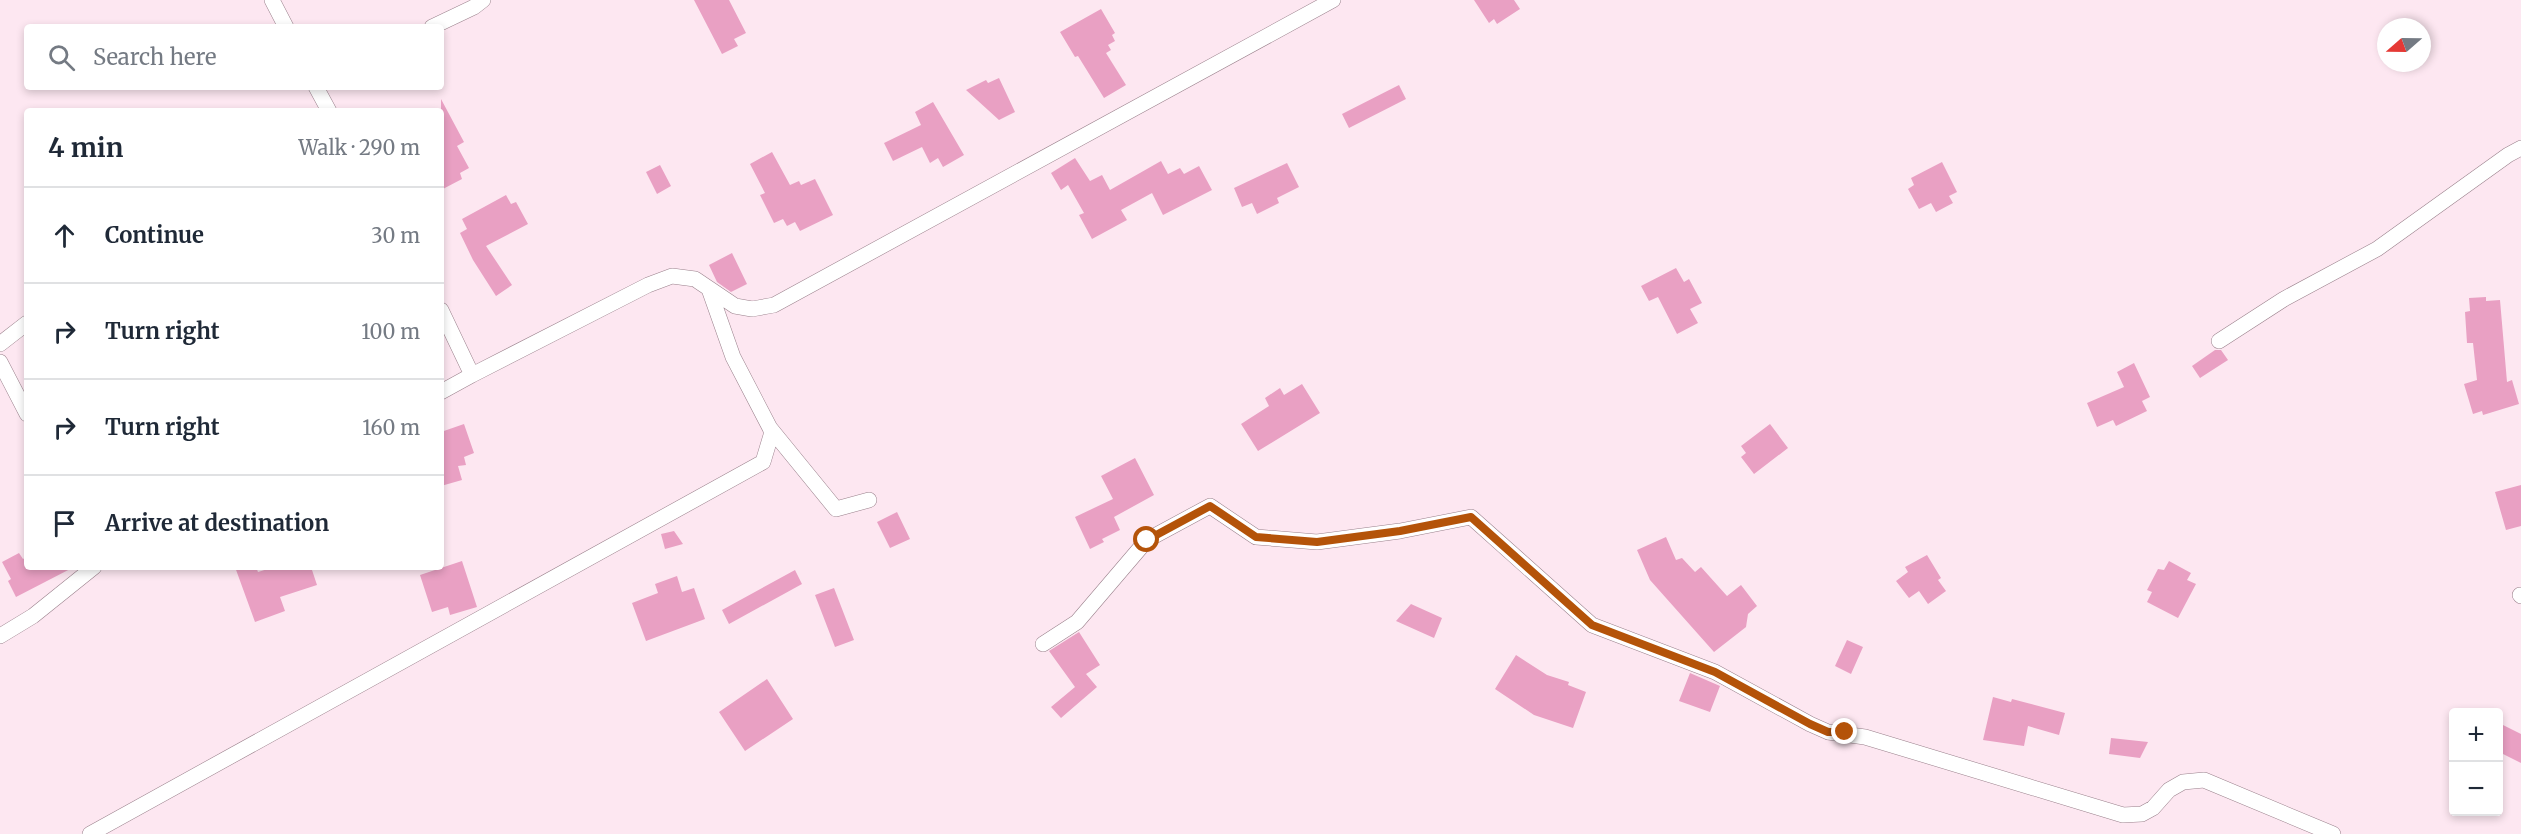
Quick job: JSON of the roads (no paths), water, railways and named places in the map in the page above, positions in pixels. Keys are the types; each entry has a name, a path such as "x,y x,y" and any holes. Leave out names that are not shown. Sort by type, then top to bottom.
{"street":[{"path":"272,0 284,24"},
{"path":"438,24 474,7 483,0"},
{"path":"444,390 648,285 672,276 695,279 735,306 752,309 774,305 1333,0"},
{"path":"318,90 327,108"},
{"path":"2219,340 2284,299 2377,249 2521,148"},
{"path":"90,834 763,462 772,432 734,357 709,289"},
{"path":"444,316 472,375"},
{"path":"0,344 24,325"},
{"path":"0,362 24,408"},
{"path":"770,428 836,509 869,500"},
{"path":"1043,644 1077,622 1147,540 1210,506 1256,537 1317,542 1400,531 1471,517 1592,625 1715,672 1828,732 1865,736 2123,815 2142,814 2153,808 2169,790 2183,782 2204,780 2333,834"},
{"path":"0,636 33,616 90,570"}]}
